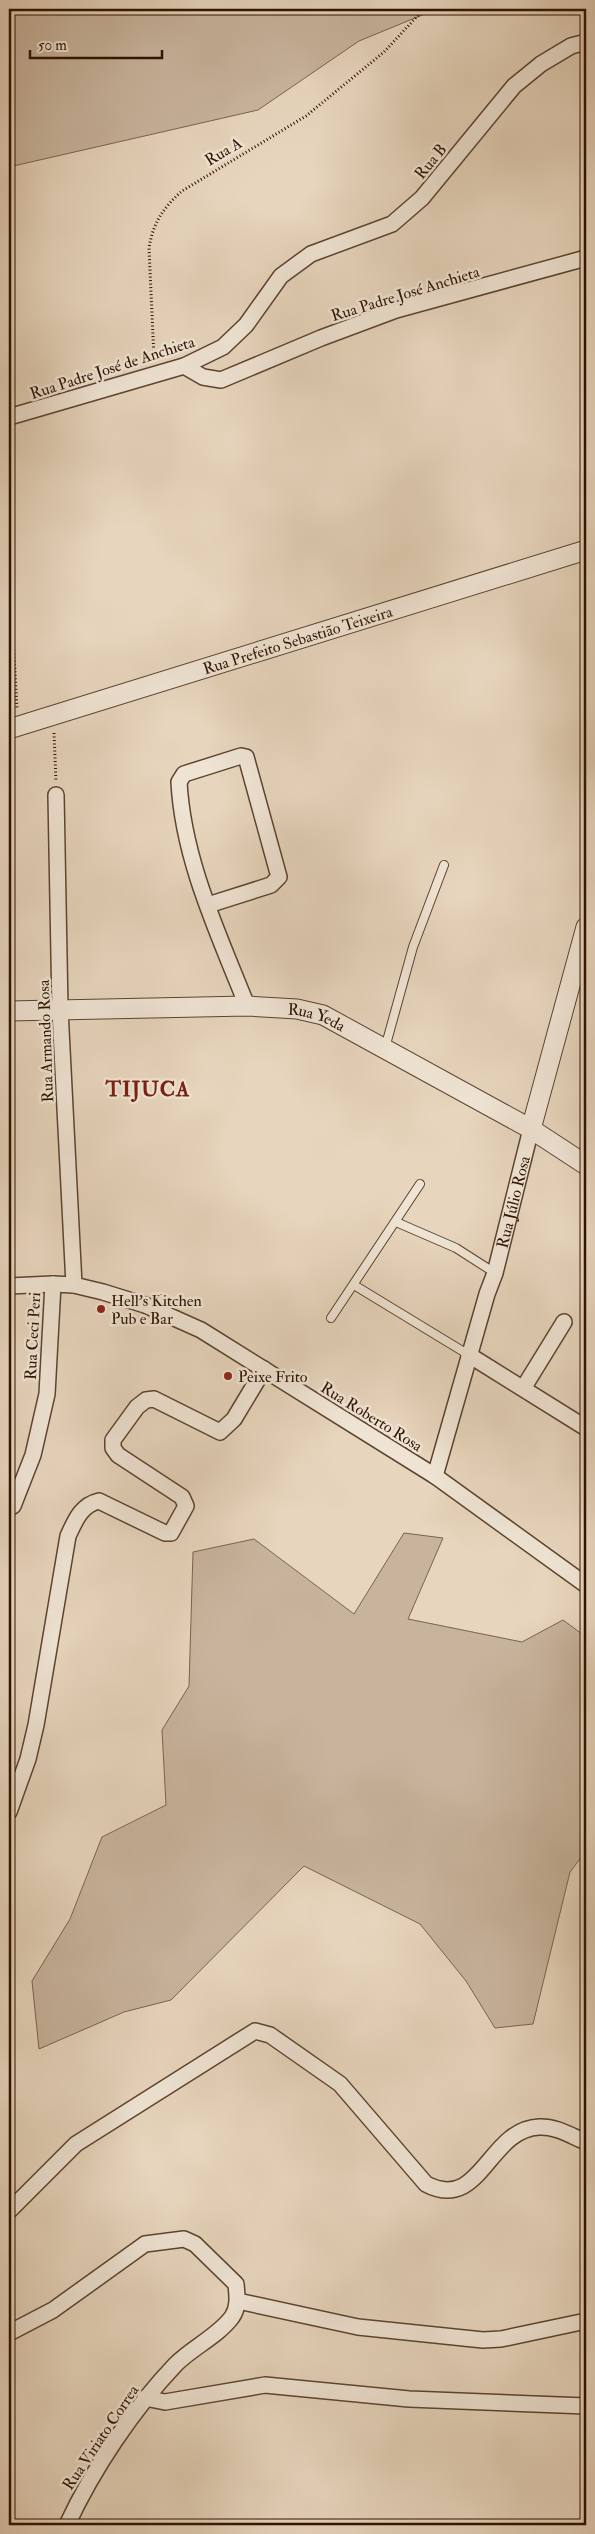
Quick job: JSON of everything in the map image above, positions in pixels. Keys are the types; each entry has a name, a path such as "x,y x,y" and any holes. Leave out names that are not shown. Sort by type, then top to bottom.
{"street":[{"name":"Rua B","path":"281,276 311,254 392,224 422,198 514,86 541,64 571,46 586,42"},
{"name":"Rua Padre José Anchieta","path":"184,366 203,377 221,380 321,338 396,310 586,258"},
{"name":"Rua Padre José de Anchieta","path":"9,417 184,366 223,347 246,325 281,276"},
{"name":"Rua Prefeito Sebastião Teixeira","path":"14,728 586,550"},
{"path":"208,905 271,885 279,877 248,761 241,756 184,774 179,782 190,852 208,905 247,1006"},
{"name":"Rua Armando Rosa","path":"56,795 60,1010 74,1285"},
{"name":"Rua Júlio Rosa","path":"435,1476 469,1355 495,1273 531,1129 586,927"},
{"name":"Rua Yeda","path":"9,1011 247,1006 296,1009 323,1015 531,1129 586,1165"},
{"name":"Rua Ceci Peri","path":"13,1506 33,1455 46,1394 53,1284"},
{"name":"Rua Roberto Rosa","path":"9,1286 74,1285 144,1304 201,1330 435,1476 586,1585"},
{"path":"524,1387 564,1322"},
{"path":"469,1355 524,1387 586,1428"},
{"path":"9,1812 28,1759 36,1725 68,1536 77,1515 90,1503 99,1501 165,1533 171,1533 186,1506 182,1497 118,1455 113,1448 113,1440 146,1400 154,1399 220,1432 234,1420 264,1369"},
{"path":"9,2211 76,2144 255,2031 270,2035 340,2084 426,2184 433,2188 452,2190 469,2183 504,2142 513,2135 531,2128 556,2130 586,2142"},
{"path":"9,2333 53,2310 145,2244 164,2240 184,2239 195,2244 236,2284 238,2301 358,2327 483,2340 501,2339 586,2321"},
{"name":"Rua Viriato Correa","path":"66,2525 77,2503 145,2398 178,2363 224,2325 232,2316 238,2301"},
{"path":"145,2398 165,2402 265,2384 410,2399 586,2406"}],"lane":[{"path":"385,1048 413,947 444,865"},
{"path":"331,1318 420,1184"},
{"path":"396,1222 456,1248 495,1273"},
{"path":"354,1285 469,1355"}],"path":[{"name":"Rua A","path":"155,374 150,248 151,233 159,216 182,191 306,116 384,52 424,9"},
{"path":"10,584 14,728"},
{"path":"53,715 56,795"}],"shaded area":[{"path":"9,9 437,9 359,41 258,110 9,167"},
{"path":"404,1533 443,1538 408,1619 522,1642 563,1620 586,1637 586,1851 570,1872 533,2024 495,2028 466,1981 420,1924 304,1866 171,2000 124,2012 39,2049 32,1981 70,1919 102,1837 166,1805 162,1730 189,1686 193,1552 254,1539 354,1614"}],"place":[{"name":"Hell's Kitchen Pub e Bar","path":"101,1309"},
{"name":"Peixe Frito","path":"228,1376"}],"district":[{"name":"TIJUCA","path":"148,1089"}]}
